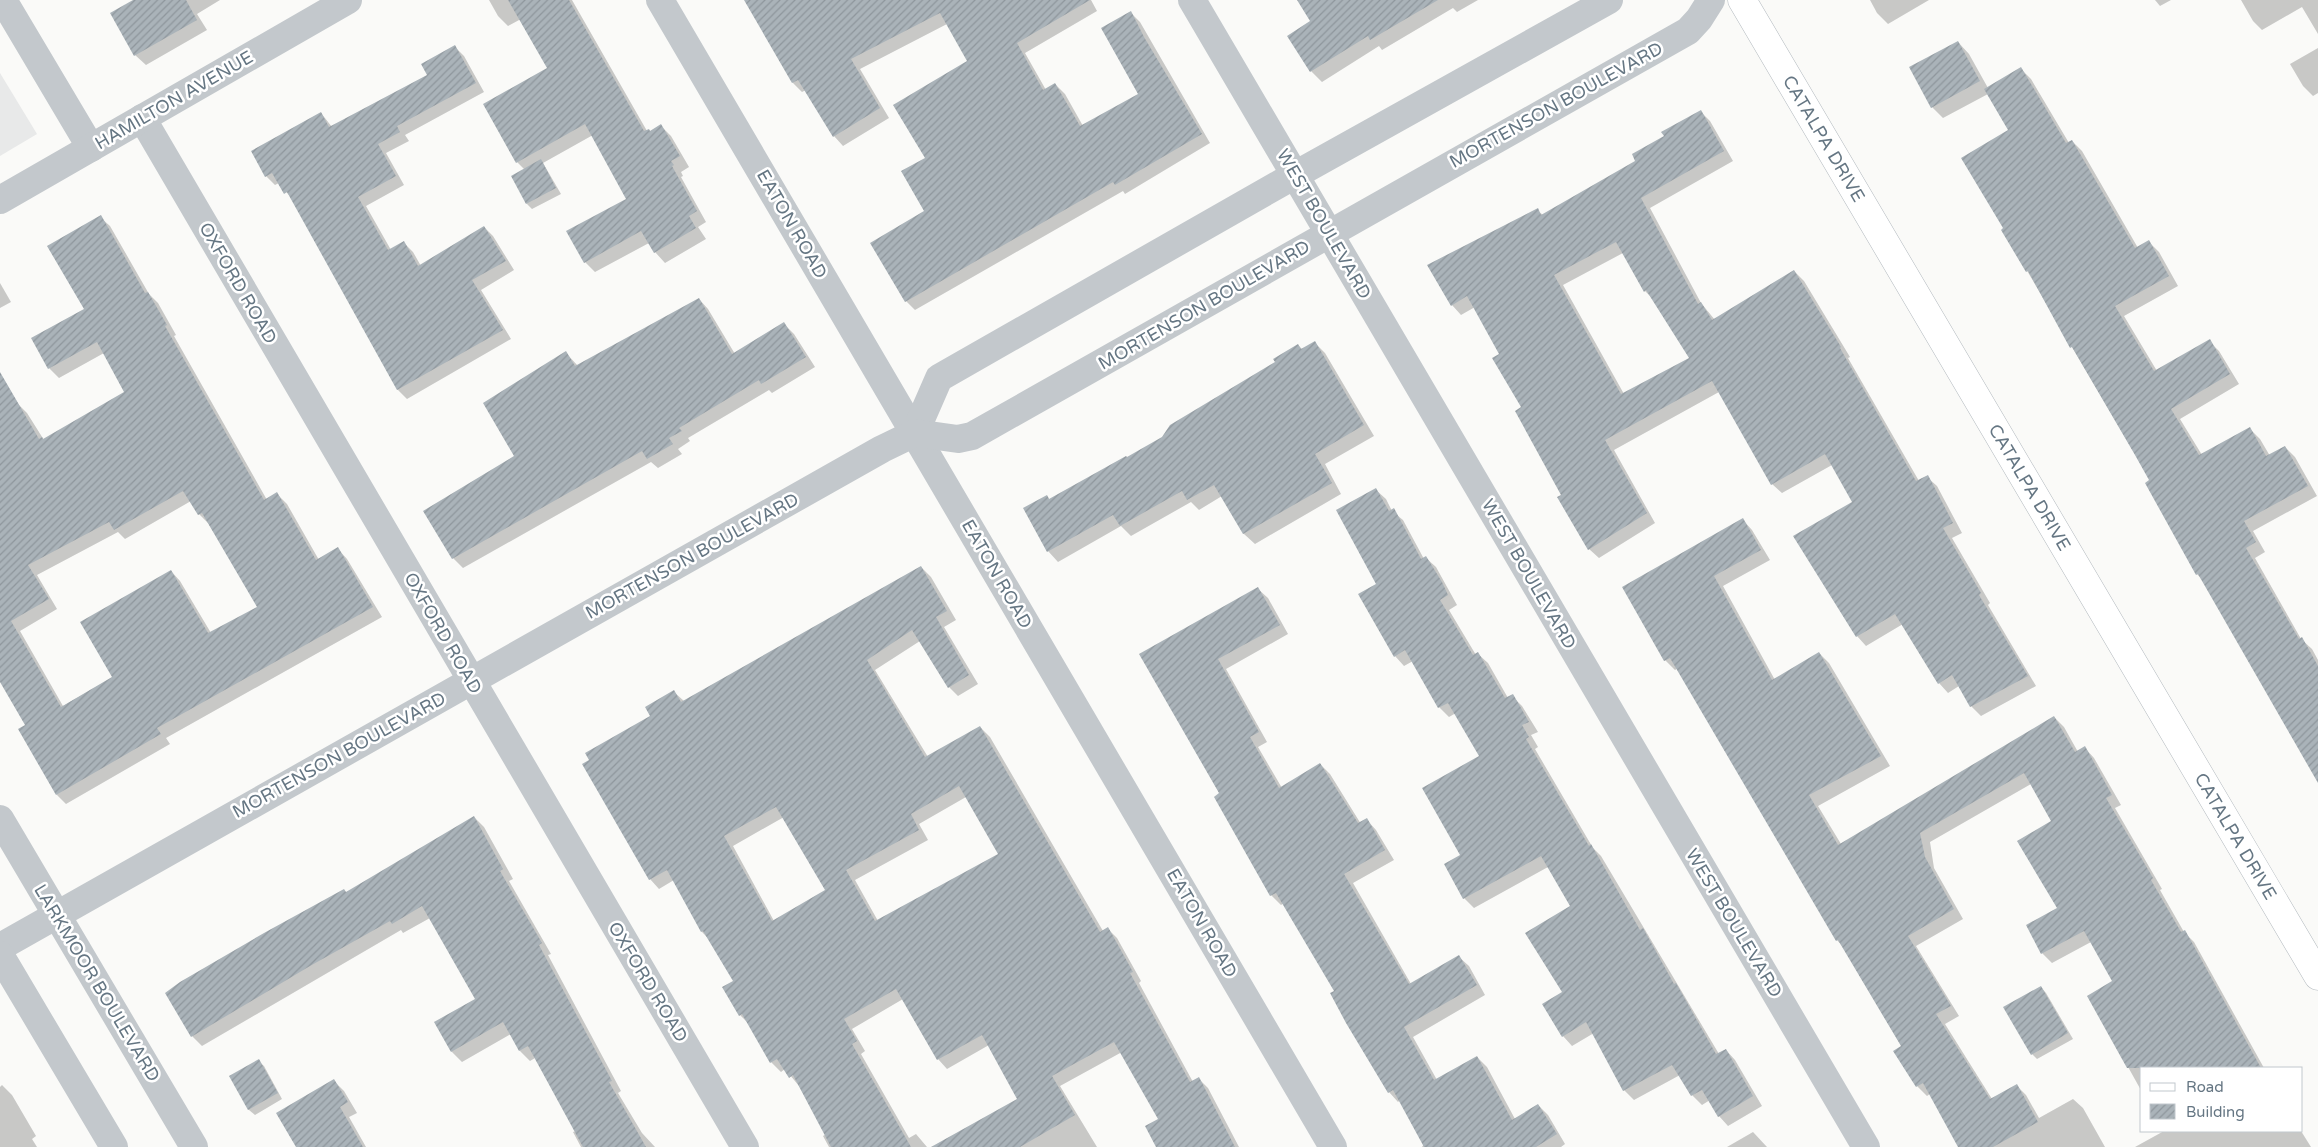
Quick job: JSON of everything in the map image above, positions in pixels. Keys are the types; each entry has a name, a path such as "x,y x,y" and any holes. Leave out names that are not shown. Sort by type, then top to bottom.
{"street":[{"path":"3,0 91,148"},
{"name":"HAMILTON AVENUE","path":"0,200 348,0"},
{"name":"EATON ROAD","path":"660,0 1333,1147"},
{"name":"WEST BOULEVARD","path":"1192,0 1866,1147"},
{"path":"915,433 939,378 1295,175 1609,0"},
{"name":"MORTENSON BOULEVARD","path":"0,947 882,449 915,433 958,439 972,436 1688,31 1699,19 1711,0"},
{"name":"CATALPA DRIVE","path":"1742,0 2318,976"},
{"name":"OXFORD ROAD","path":"142,118 745,1147"},
{"name":"LARKMOOR BOULEVARD","path":"0,819 194,1147"},
{"path":"0,955 114,1147"}],"shaded area":[{"path":"0,73 37,134 0,156"}],"building":[{"path":"133,0 186,0 197,20 134,56 110,13"},
{"path":"508,0 569,0 644,131 649,129 650,131 661,124 680,156 671,161 674,165 672,166 697,211 689,216 696,228 654,253 641,231 584,263 566,231 626,199 585,124 516,163 483,104 547,68"},
{"path":"744,0 1090,0 1017,43 1043,90 1055,83 1080,126 1138,94 1101,28 1131,11 1144,37 1202,134 1115,185 1113,182 905,302 870,243 924,211 901,171 925,158 893,105 967,61 940,13 851,59 880,108 833,137 798,80 792,83"},
{"path":"1297,0 1438,0 1370,40 1368,36 1310,72 1287,36 1310,21"},
{"path":"1958,41 1980,81 1931,108 1909,67"},
{"path":"455,45 476,83 397,126 400,132 378,144 396,176 358,197 388,250 404,241 418,266 484,226 506,261 472,280 503,330 397,390 287,192 284,194 272,173 265,177 251,151 321,112 329,127 427,75 421,64"},
{"path":"2021,67 2066,143 2072,140 2135,248 2149,240 2169,276 2115,306 2154,371 2210,339 2230,374 2171,409 2199,455 2250,427 2266,456 2285,446 2308,486 2244,521 2256,542 2246,548 2299,639 2302,637 2318,666 2318,783 2198,574 2196,575 2145,483 2149,480 2135,455 2072,347 2070,348 2028,271 2026,272 2001,230 2003,228 1961,158 2008,130 1984,89"},
{"path":"1701,110 1724,151 1641,198 1698,304 1701,302 1712,320 1794,270 1841,347 1916,481 1928,475 1953,523 1943,528 1981,593 1979,595 2028,676 1970,707 1952,675 1938,684 1895,614 1856,637 1793,536 1852,502 1825,454 1771,485 1712,381 1605,440 1647,513 1588,550 1557,497 1561,495 1515,411 1521,407 1492,358 1499,354 1467,296 1451,306 1427,265 1538,208 1541,215 1635,161 1632,154 1664,136 1661,132","holes":["1616,242 1644,292 1646,290 1689,358 1621,394 1554,275"]},
{"path":"541,159 556,188 526,204 511,176"},
{"path":"101,215 145,293 148,292 167,325 165,326 264,500 277,492 316,560 338,547 373,607 157,728 161,734 56,795 18,729 25,725 0,682 0,372 39,439 42,437 43,439 124,392 97,342 48,369 31,338 84,309 47,246","holes":["183,491 198,515 202,513 257,607 208,633 171,570 80,622 112,677 61,707 11,621 49,599 28,565 109,522 114,530"]},
{"path":"699,298 732,354 784,322 806,357 761,384 759,380 679,428 682,431 669,438 673,444 647,459 642,451 452,559 423,511 514,456 483,403 566,351 575,366"},
{"path":"1315,341 1364,425 1315,454 1332,483 1243,534 1214,485 1187,500 1182,491 1120,526 1113,515 1047,552 1023,508 1047,495 1049,499 1162,437 1170,425 1275,362 1273,359 1298,344 1301,349"},
{"path":"1376,488 1389,511 1394,508 1421,559 1426,556 1442,582 1448,595 1440,600 1473,655 1478,652 1505,698 1513,694 1529,722 1522,725 1529,737 1526,739 1589,846 1591,844 1640,930 1643,928 1716,1054 1726,1049 1753,1096 1718,1117 1702,1090 1691,1096 1672,1065 1623,1091 1586,1022 1562,1037 1542,1004 1562,992 1525,933 1570,906 1541,856 1463,899 1444,864 1460,855 1422,788 1479,756 1448,703 1438,708 1405,650 1394,657 1358,594 1376,584 1336,510"},
{"path":"1743,518 1761,550 1714,576 1772,680 1819,652 1881,756 1809,795 1838,845 2054,716 2075,752 2085,746 2112,795 2106,798 2153,878 2151,880 2181,932 2185,930 2260,1067 2127,1068 2087,996 2112,981 2084,931 2041,954 2026,925 2057,908 2017,841 2051,821 2024,773 1920,833 1925,857 1954,909 1908,936 1951,1006 1936,1014 1990,1099 2017,1084 2038,1122 1993,1147 1958,1147 1923,1083 1916,1087 1893,1051 1901,1046 1838,940 1836,941 1670,658 1664,661 1622,587"},
{"path":"921,566 947,611 936,617 969,675 948,688 912,630 867,660 925,757 980,726 1100,932 1108,927 1133,972 1130,973 1190,1082 1199,1077 1235,1147 1156,1147 1145,1126 1158,1119 1114,1042 1052,1076 1075,1115 1020,1147 931,1147 1017,1099 982,1035 937,1060 896,989 844,1019 857,1041 852,1044 911,1147 831,1147 793,1075 789,1078 777,1059 770,1063 742,1014 739,1016 722,987 733,981 703,931 701,932 667,870 649,880 582,764 589,760 585,753 650,716 645,707 674,690 681,702","holes":["959,786 998,854 875,921 846,870 919,830 911,814","776,807 825,890 772,921 724,836"]},
{"path":"1258,587 1280,625 1218,659 1259,732 1250,737 1279,788 1320,763 1358,823 1367,818 1385,850 1344,874 1409,984 1459,955 1477,985 1404,1027 1434,1080 1477,1056 1512,1120 1538,1104 1557,1134 1536,1147 1424,1147 1393,1090 1388,1093 1346,1023 1330,993 1334,991 1276,893 1270,896 1214,797 1219,793 1139,654"},
{"path":"474,816 503,869 500,871 542,943 539,945 612,1081 609,1082 646,1147 583,1147 528,1046 519,1051 503,1022 451,1052 434,1022 475,999 422,906 392,924 390,921 310,966 191,1037 165,993 180,982 264,933 344,889 346,892"},
{"path":"2041,986 2068,1033 2031,1055 2003,1007"},
{"path":"259,1059 278,1093 248,1110 229,1076"},
{"path":"334,1079 348,1102 340,1107 363,1147 296,1147 276,1113"}]}
